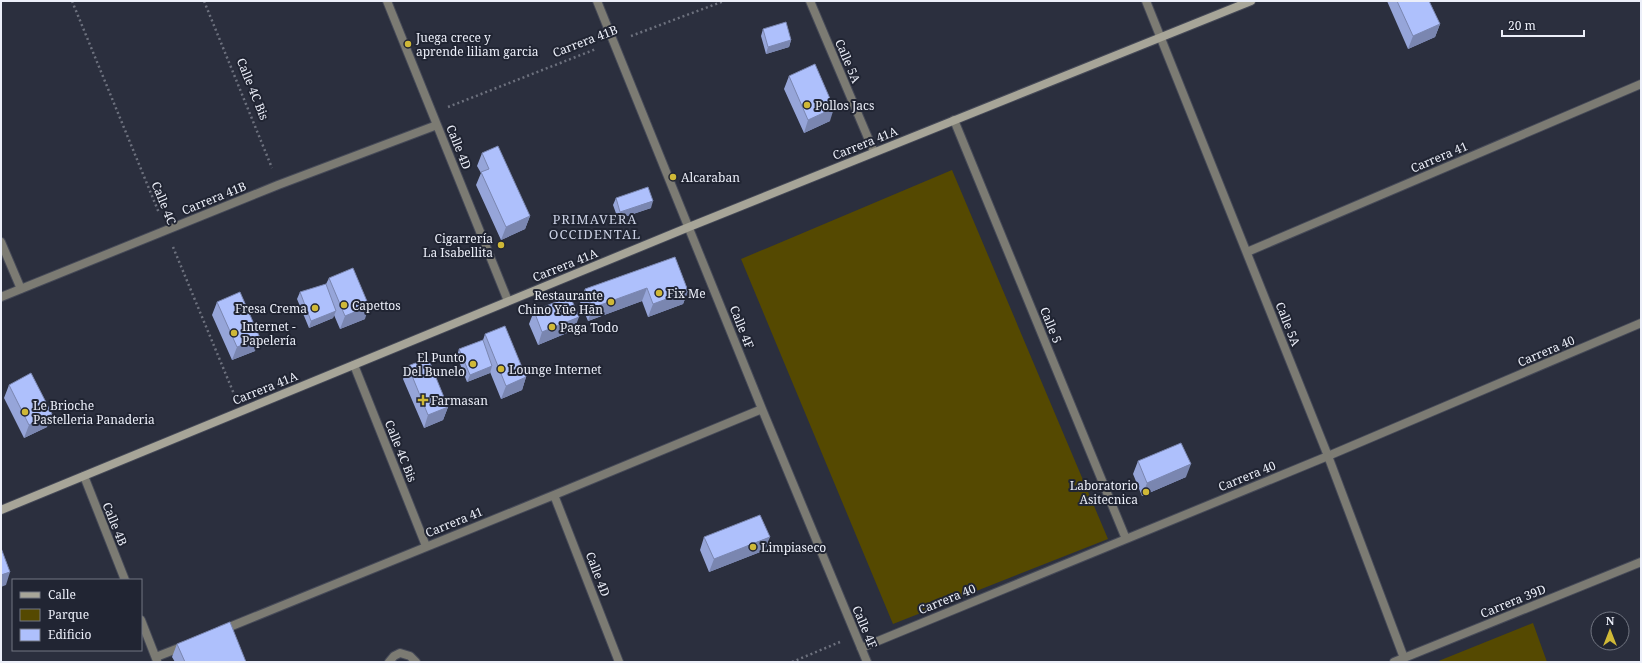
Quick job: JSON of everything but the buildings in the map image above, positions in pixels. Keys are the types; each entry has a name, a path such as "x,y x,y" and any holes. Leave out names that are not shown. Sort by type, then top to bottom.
{"street":[{"name":"Calle 4D","path":"387,1 508,301"},
{"name":"Calle 4F","path":"597,1 867,662"},
{"name":"Calle 5A","path":"810,1 874,152"},
{"name":"Calle 5A","path":"1146,1 1328,456 1404,658"},
{"name":"Carrera 41A","path":"1,510 689,227 1251,1"},
{"name":"Carrera 41","path":"1247,252 1641,84"},
{"name":"Calle 5","path":"954,120 1126,539"},
{"name":"Carrera 41B","path":"1,297 278,185 437,125"},
{"path":"1,242 21,289"},
{"name":"Carrera 40","path":"861,648 1328,456 1641,323"},
{"name":"Calle 4C Bis","path":"354,365 426,546"},
{"name":"Carrera 41","path":"214,633 554,495 762,408"},
{"name":"Calle 4B","path":"84,476 125,579"},
{"name":"Calle 4D","path":"554,495 619,662"},
{"name":"Carrera 39D","path":"1394,662 1641,562"},
{"path":"142,622 157,660 192,642"},
{"path":"390,662 394,656 400,653 410,656 416,662"}],"path":[{"name":"Calle 4C","path":"72,1 241,411"},
{"name":"Calle 4C Bis","path":"204,1 278,185"},
{"name":"Carrera 41B","path":"433,113 724,1"},
{"path":"792,662 856,636"}],"green space":[{"path":"952,170 1108,539 893,624 741,259"},
{"path":"1533,623 1547,662 1436,662"}],"place":[{"name":"Juega crece y aprende liliam garcia","path":"408,44"},
{"name":"Pollos Jacs","path":"807,105"},
{"name":"Alcaraban","path":"673,177"},
{"name":"Cigarrería La Isabellita","path":"501,245"},
{"name":"Fix Me","path":"659,293"},
{"name":"Restaurante Chino Yūe Hān","path":"611,302"},
{"name":"Capettos","path":"344,305"},
{"name":"Fresa Crema","path":"315,308"},
{"name":"Paga Todo","path":"552,327"},
{"name":"Internet - Papelería","path":"234,333"},
{"name":"El Punto Del Bunelo","path":"473,364"},
{"name":"Lounge Internet","path":"501,369"},
{"name":"Farmasan","path":"423,400"},
{"name":"Le Brioche Pastelleria Panaderia","path":"25,412"},
{"name":"Laboratorio Asitecnica","path":"1146,492"},
{"name":"Limpiaseco","path":"753,547"}],"district":[{"name":"PRIMAVERA OCCIDENTAL","path":"595,226"}]}
